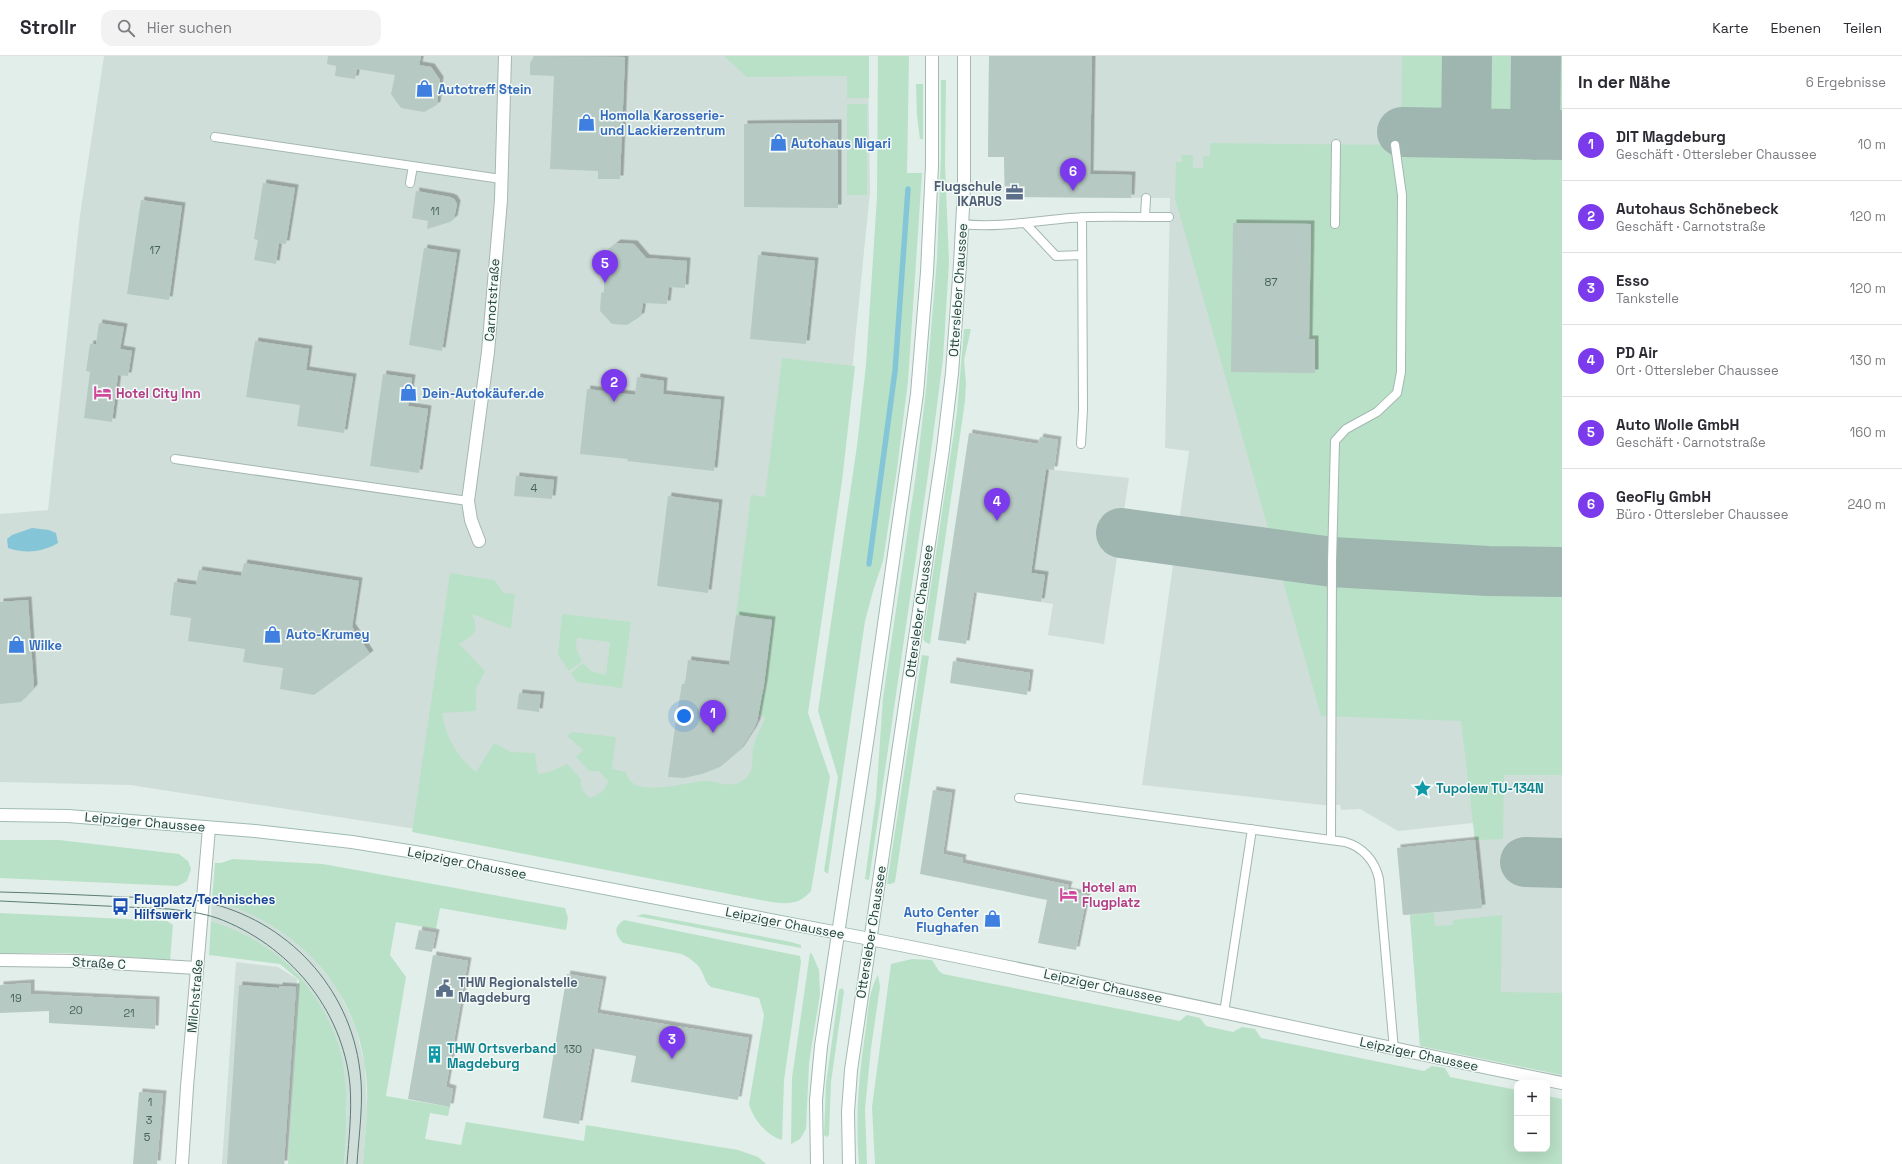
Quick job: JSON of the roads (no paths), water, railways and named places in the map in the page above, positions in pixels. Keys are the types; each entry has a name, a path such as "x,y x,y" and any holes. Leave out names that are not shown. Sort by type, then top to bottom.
{"main road":[{"name":"Carnotstraße","path":"480,541 471,520 468,501 488,352 501,179 505,56"},
{"path":"817,1164 816,1112 818,1067 916,394 927,272 932,165 932,56"},
{"name":"Ottersleber Chaussee","path":"849,1164 848,1112 851,1070 943,449 958,303 962,224 964,56"},
{"name":"Leipziger Chaussee","path":"0,815 68,816 302,836 402,850 996,964 1394,1050 1562,1084"},
{"name":"Milchstraße","path":"182,1164 209,828"},
{"name":"Straße C","path":"0,960 70,961 197,968"}],"lane":[{"path":"215,137 501,179"},
{"path":"1335,224 1336,144"},
{"path":"1331,840 1332,562 1335,441 1346,429 1378,412 1397,393 1401,372 1402,194 1395,145"},
{"path":"410,183 413,166"},
{"path":"1145,217 1146,198"},
{"path":"962,224 976,225 1025,223 1082,217 1169,217"},
{"path":"1081,444 1083,410 1082,217"},
{"path":"1025,223 1056,256 1082,256"},
{"path":"175,458 468,501"},
{"path":"1020,798 1331,840 1350,843 1361,850 1371,861 1378,874 1394,1050"},
{"path":"1224,1013 1252,829"}],"water":[{"path":"32,528 49,530 56,533 58,543 34,551 21,551 8,548 7,539 12,535"}],"waterway":[{"path":"869,564 895,371 908,189"}],"tram line":[{"path":"0,892 166,898 205,902 235,911 262,924 287,941 310,962 328,985 343,1012 354,1040 360,1071 362,1094 357,1164"},
{"path":"0,901 169,909 194,912 217,918 243,930 267,944 288,962 308,983 324,1006 336,1030 345,1057 351,1095 347,1164"}],"place":[{"name":"Autotreff Stein","path":"425,89"},
{"name":"Homolla Karosserie- und Lackierzentrum","path":"587,122"},
{"name":"Autohaus Nigari","path":"778,143"},
{"name":"GeoFly GmbH","path":"1073,191"},
{"name":"Flugschule IKARUS","path":"1015,193"},
{"name":"Auto Wolle GmbH","path":"605,283"},
{"name":"Hotel City Inn","path":"103,393"},
{"name":"Dein-Autokäufer.de","path":"409,393"},
{"name":"Autohaus Schönebeck","path":"614,402"},
{"name":"PD Air","path":"997,521"},
{"name":"Auto-Krumey","path":"273,634"},
{"name":"Wilke","path":"16,645"},
{"name":"DIT Magdeburg","path":"713,733"},
{"name":"Tupolew TU-134N","path":"1423,788"},
{"name":"Hotel am Flugplatz","path":"1069,894"},
{"name":"Flugplatz/Technisches Hilfswerk","path":"121,906"},
{"name":"Auto Center Flughafen","path":"992,919"},
{"name":"THW Regionalstelle Magdeburg","path":"445,989"},
{"name":"THW Ortsverband Magdeburg","path":"434,1055"},
{"name":"Esso","path":"672,1059"}]}
